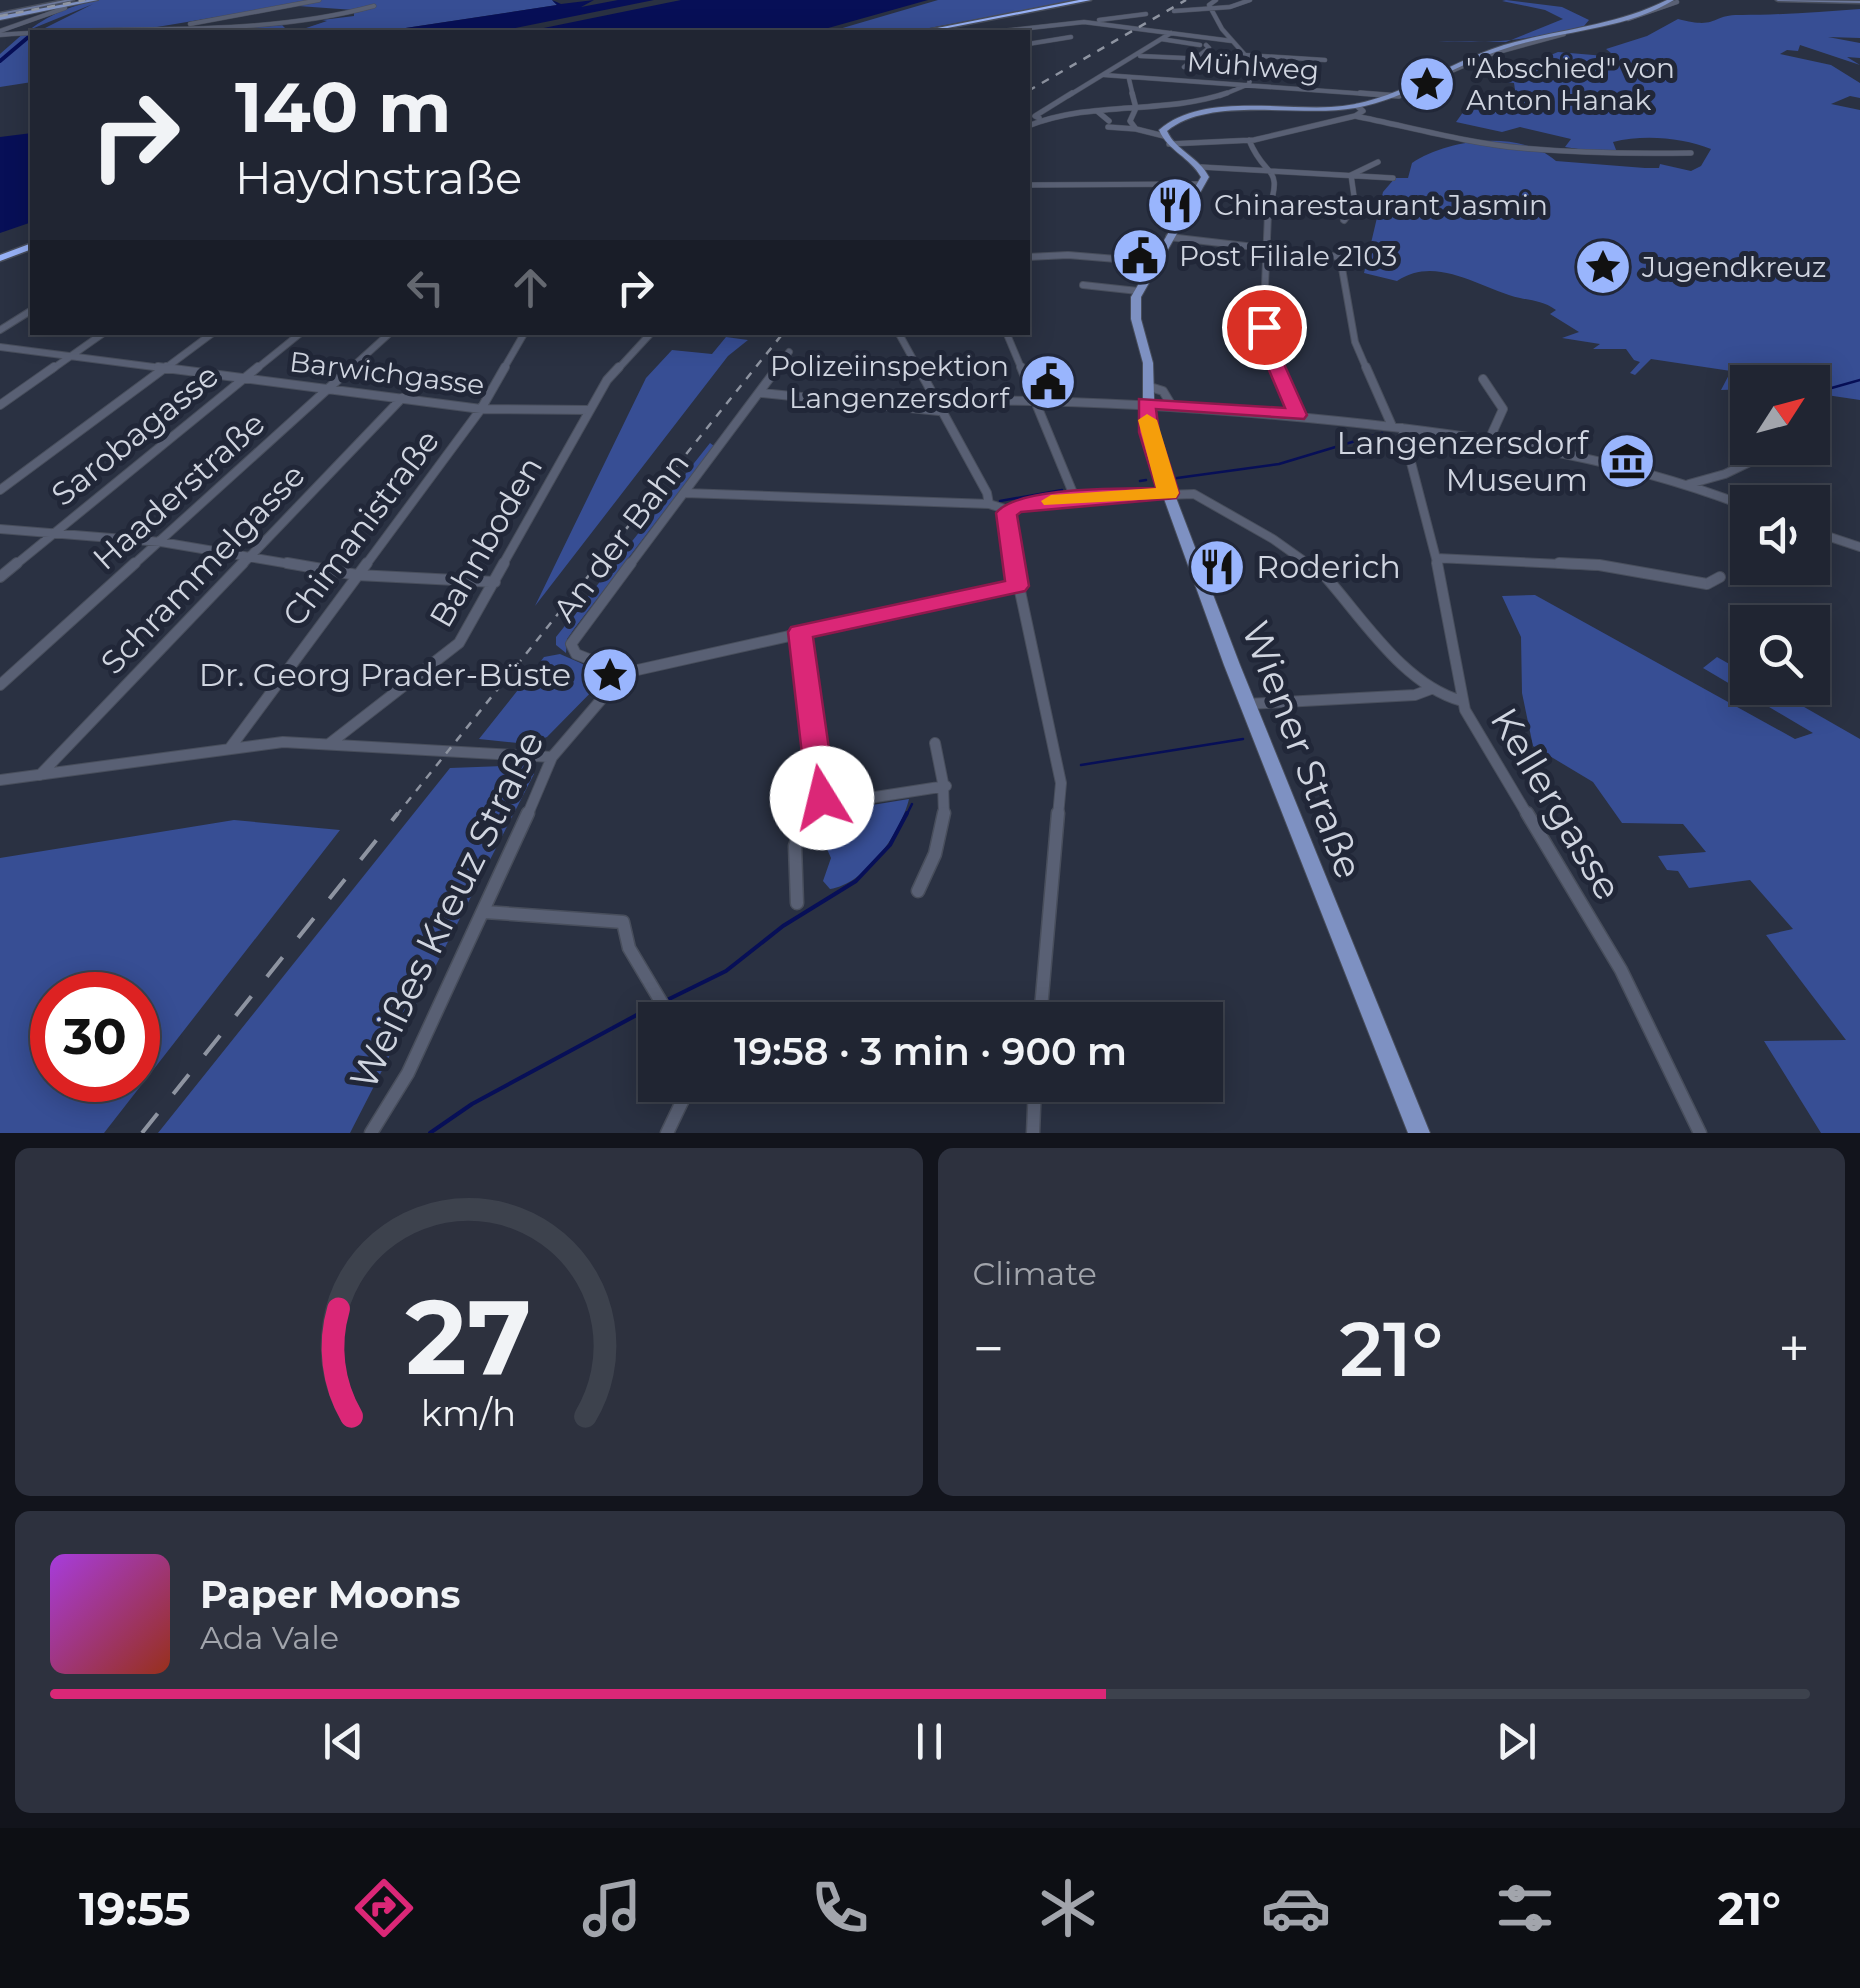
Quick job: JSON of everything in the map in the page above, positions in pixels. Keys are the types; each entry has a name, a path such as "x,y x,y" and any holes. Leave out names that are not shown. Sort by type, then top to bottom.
{"highway":[{"path":"930,30 1088,0"},
{"path":"949,30 1101,0"},
{"path":"0,255 30,244"}],"main road":[{"path":"0,16 72,0"},
{"path":"0,16 94,0"},
{"path":"1778,0 1860,2"},
{"path":"1138,290 1205,177 1201,167 1166,140 1170,122 1202,112 1356,110 1399,96 1478,56 1669,3"},
{"name":"Wiener Straße","path":"1138,290 1135,312 1148,362 1149,432 1168,493 1247,704 1420,1133"}],"street":[{"path":"172,27 318,0"},
{"path":"1216,0 1208,5 1232,41 1252,61"},
{"path":"1174,11 1214,9 1250,0"},
{"path":"46,30 249,28 334,17 374,6"},
{"path":"0,33 64,8"},
{"path":"1011,30 1146,14"},
{"path":"1087,22 1232,41"},
{"path":"1030,44 1070,38 1055,25"},
{"path":"0,33 30,31"},
{"path":"1042,119 1036,116 1171,33"},
{"path":"1160,40 1209,48 1184,68"},
{"path":"1137,56 1252,61"},
{"path":"1246,56 1325,60"},
{"path":"1252,74 1288,73 1285,58"},
{"path":"1030,125 1042,119 1098,110 1221,96 1249,84 1252,61"},
{"name":"Mühlweg","path":"1104,76 1399,96"},
{"path":"1129,79 1136,108 1130,121 1136,128"},
{"path":"1098,110 1108,124 1136,128 1166,140 1249,140 1356,110 1520,148 1565,148 1606,155 1691,153"},
{"path":"1249,140 1256,156 1272,170 1277,186 1265,223 1264,333 1298,415"},
{"path":"1351,176 1378,162"},
{"path":"1201,167 1393,178"},
{"path":"1344,220 1355,203 1351,176"},
{"path":"1030,185 1202,184"},
{"path":"1169,238 1264,248"},
{"name":"Kellergasse","path":"1264,248 1340,256 1355,342 1397,427 1436,558 1462,701 1620,970 1700,1133"},
{"path":"1030,257 1068,255 1153,262"},
{"path":"1084,285 1138,290"},
{"path":"0,330 30,311"},
{"path":"0,405 101,335"},
{"path":"0,490 210,335"},
{"name":"Sarobagasse","path":"0,577 298,335"},
{"name":"Haaderstraße","path":"0,685 388,335"},
{"name":"Chimanistraße","path":"230,748 482,408 523,335"},
{"name":"Bahnboden","path":"329,744 356,717 422,676 468,632 610,375 649,335"},
{"path":"900,335 938,411 987,493 989,504"},
{"path":"1007,335 1075,498"},
{"name":"Barwichgasse","path":"0,347 482,408 590,410"},
{"name":"An der Bahn","path":"624,672 576,654 571,644 790,352"},
{"path":"1483,379 1503,411 1489,440"},
{"path":"1147,386 1163,392 1172,406"},
{"path":"762,393 938,411"},
{"name":"Schrammelgasse","path":"40,775 402,398"},
{"path":"934,401 1146,403 1397,427 1489,440 1686,485 1730,500"},
{"path":"1686,485 1744,465"},
{"path":"685,493 989,504 1008,510 1075,498 1198,495 1325,576 1407,670 1430,689 1462,701"},
{"path":"1008,510 1017,586 1061,783 1042,1002"},
{"path":"0,529 160,542 357,575 495,582"},
{"path":"1830,537 1860,547"},
{"path":"1436,558 1599,565 1707,584 1720,577"},
{"path":"624,672 1017,586"},
{"path":"800,632 822,798"},
{"name":"Weißes Kreuz Straße","path":"371,1133 408,1073 485,912 552,756 624,672"},
{"path":"1247,704 1412,695 1430,689"},
{"path":"0,780 283,742 552,756"},
{"path":"918,892 931,868 946,805 946,786 935,743"},
{"path":"822,798 837,803 946,786"},
{"path":"797,903 796,828 804,812 822,798"},
{"path":"485,912 624,922 629,948 661,1002"},
{"path":"667,1133 682,1102"},
{"path":"1033,1133 1034,1102"}],"shaded area":[{"path":"99,0 552,0 557,5 392,30 300,30 327,21 322,20 354,16 354,10 298,6 300,3 151,28 285,28 264,30 43,29 93,4 29,30 81,4"},
{"path":"552,0 561,4 594,0 581,7 618,0 654,0 506,30 392,30 557,5"},
{"path":"681,0 928,0 821,30 534,30"},
{"path":"938,0 1080,0 919,30 836,30"},
{"path":"1502,1 1562,7 1589,20 1584,26 1511,40 1563,19 1545,10"},
{"path":"1860,9 1860,38 1828,37 1860,43 1860,58 1847,57 1860,65 1800,45 1798,51 1780,54 1831,65 1860,83 1860,98 1850,96 1831,104 1860,110 1860,400 1830,396 1830,365 1730,365 1730,371 1651,359 1635,375 1630,373 1640,362 1626,349 1593,349 1600,344 1562,338 1579,332 1550,314 1556,310 1543,303 1443,272 1427,271 1397,281 1364,273 1383,192 1395,178 1408,178 1412,163 1444,148 1504,141 1523,144 1556,161 1645,168 1659,168 1660,164 1691,171 1701,166 1711,149 1676,140 1638,138 1613,142 1618,155 1565,147 1571,139 1520,127 1502,132 1456,122 1469,104 1487,103 1515,90 1514,83 1489,80 1500,71 1542,66 1536,61 1558,52 1605,56 1611,53 1606,49 1647,36 1678,19 1701,23 1731,15"},
{"path":"30,32 30,82 0,87 0,54"},
{"path":"30,133 30,223 0,233 0,137"},
{"path":"726,337 748,340 728,356 535,606 646,378 672,350 712,354"},
{"path":"1730,373 1730,390 1721,390"},
{"path":"710,443 714,446 567,639 566,653 556,645 556,637"},
{"path":"1535,595 1795,739 1813,733 1766,705 1801,705 1860,739 1860,1133 1821,1133 1764,1041 1846,1040 1766,935 1793,929 1750,880 1689,888 1678,871 1667,870 1658,856 1706,852 1683,824 1622,823 1593,782 1533,746 1522,693 1521,637 1502,596"},
{"path":"560,654 608,675 547,737 528,744 479,739 544,657"},
{"path":"1717,657 1730,664 1730,684 1703,668"},
{"path":"528,765 534,774 350,1133 158,1133 450,768"},
{"path":"909,799 890,841 869,867 830,889 823,881 831,858 818,829 817,814"},
{"path":"234,820 340,830 160,1061 160,972 30,972 30,1102 128,1102 104,1133 0,1133 0,858"}],"waterway":[{"path":"0,61 30,36"},
{"path":"1830,388 1860,380"},
{"path":"1177,478 1279,464 1382,433"},
{"path":"1140,481 1146,480"},
{"path":"1000,501 1062,490"},
{"path":"1081,765 1243,739"},
{"path":"906,816 912,804"},
{"path":"665,1001 726,971 783,926 856,881 890,845 907,813"},
{"path":"430,1133 472,1104 638,1014"}],"railway":[{"path":"0,16 85,0"},
{"path":"1030,90 1186,0"},
{"path":"396,816 782,335"},
{"path":"142,1133 398,813"}],"slow traffic":[{"path":"1051,501 1168,493 1147,420"}],"place":[{"name":"\"Abschied\" von Anton Hanak","path":"1427,84"},
{"name":"Chinarestaurant Jasmin","path":"1175,205"},
{"name":"Post Filiale 2103","path":"1140,256"},
{"name":"Jugendkreuz","path":"1603,267"},
{"name":"Polizeiinspektion Langenzersdorf","path":"1048,382"},
{"name":"Langenzersdorf Museum","path":"1627,461"},
{"name":"Roderich","path":"1217,567"},
{"name":"Dr. Georg Prader-Büste","path":"610,675"}],"route":[{"path":"822,798 800,632 1017,586 1006,513 1014,507 1075,498 1168,493 1149,432 1146,403 1298,415 1266,344 1264,327"}]}
